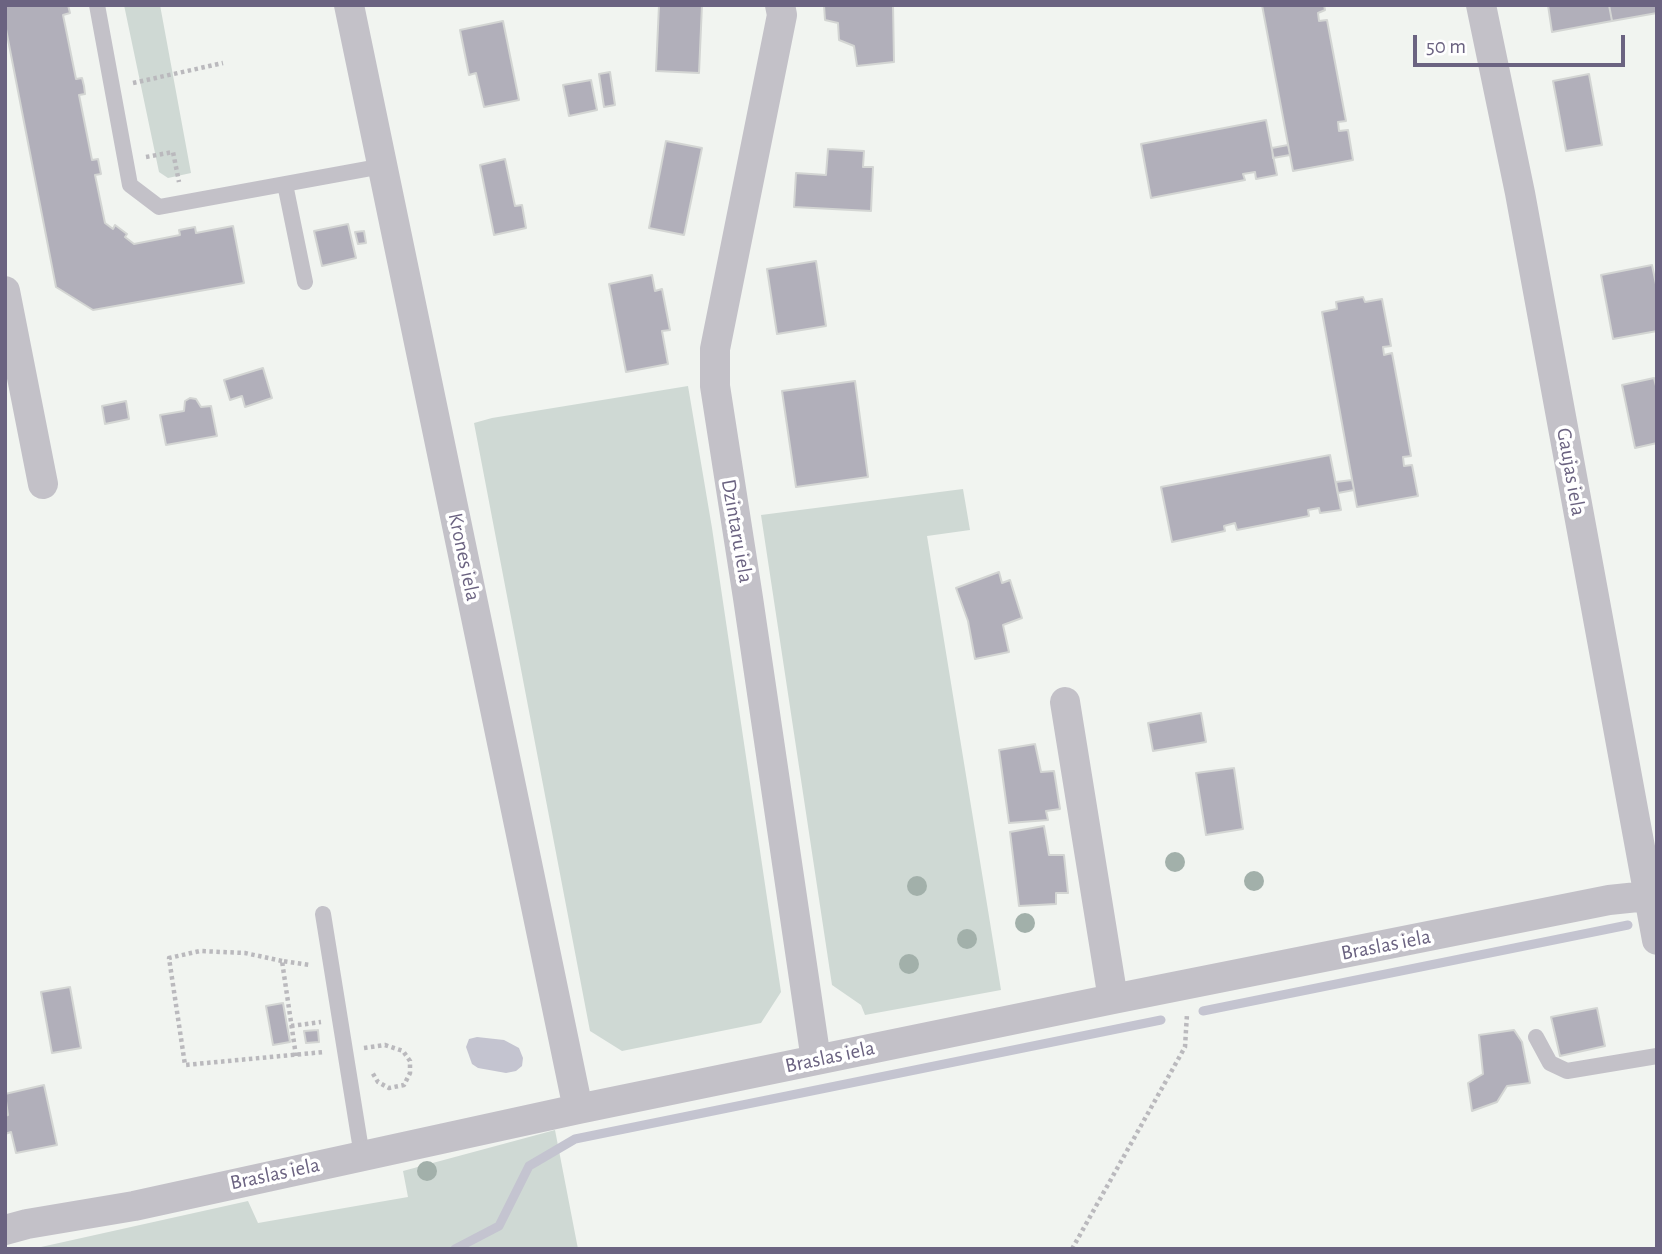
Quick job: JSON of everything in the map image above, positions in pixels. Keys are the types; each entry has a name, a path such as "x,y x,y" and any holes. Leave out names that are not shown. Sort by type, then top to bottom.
{"street":[{"name":"Krones iela","path":"349,5 578,1109"},
{"name":"Dzintaru iela","path":"780,5 782,15 715,349 715,386 753,625 816,1060"},
{"name":"Gaujas iela","path":"1481,5 1520,193 1653,895 1657,940"},
{"path":"5,291 13,377 43,484"},
{"path":"1065,702 1112,999"},
{"name":"Braslas iela","path":"5,1230 134,1206 578,1109 1112,999 1609,900 1653,895"}],"lane":[{"path":"97,5 130,185 159,207 383,166"},
{"path":"285,184 305,282"},
{"path":"323,914 362,1156"},
{"path":"1536,1037 1550,1063 1567,1070 1657,1056"}],"path":[{"path":"112,87 223,63"},
{"path":"126,161 173,152 183,203"},
{"path":"185,1065 169,958 200,951 245,953 332,969"},
{"path":"282,961 296,1056"},
{"path":"1072,1249 1185,1047 1188,985"}],"shaded area":[{"path":"124,5 160,5 191,173 168,178 159,172"},
{"path":"688,386 712,528 781,992 761,1023 622,1051 590,1031 474,423"},
{"path":"963,489 970,530 927,536 1001,990 865,1015 861,1005 832,985 761,515"},
{"path":"477,1037 504,1040 519,1048 523,1058 522,1066 516,1071 506,1073 478,1068 472,1064 466,1047 469,1039"},
{"path":"555,1130 578,1249 32,1249 248,1201 258,1223 408,1197 403,1171"}],"building":[{"path":"5,5 68,5 70,13 63,15 76,79 82,78 84,86 85,94 79,95 92,160 98,159 101,174 95,175 105,223 113,229 115,225 127,234 125,237 134,244 180,235 179,230 195,227 196,233 233,226 244,283 93,310 56,287 5,24"},
{"path":"659,5 702,5 699,73 656,71"},
{"path":"824,5 893,5 894,62 857,66 854,46 839,40 838,23 825,20"},
{"path":"1262,5 1324,5 1325,10 1318,13 1319,21 1327,20 1346,121 1338,122 1339,131 1348,130 1353,160 1293,171"},
{"path":"1548,5 1609,5 1612,21 1552,32"},
{"path":"1609,5 1657,5 1657,13 1612,21"},
{"path":"503,21 519,100 484,107 476,73 469,75 460,30"},
{"path":"610,72 615,105 604,107 599,74"},
{"path":"1589,74 1602,145 1566,151 1553,81"},
{"path":"591,80 597,110 569,116 563,85"},
{"path":"1266,120 1277,175 1256,179 1255,172 1243,174 1245,180 1151,198 1141,144"},
{"path":"666,141 702,148 684,235 649,228"},
{"path":"1288,145 1290,155 1273,158 1272,148"},
{"path":"828,149 864,151 863,167 873,167 871,211 794,207 796,173 826,175"},
{"path":"505,159 515,206 522,205 526,228 494,235 480,165"},
{"path":"348,224 356,258 322,266 314,231"},
{"path":"364,231 366,243 358,244 355,232"},
{"path":"816,261 826,326 777,334 767,269"},
{"path":"1652,265 1657,289 1657,331 1613,339 1601,275"},
{"path":"652,275 655,291 662,289 670,330 662,331 668,364 626,372 609,284"},
{"path":"1363,297 1365,302 1382,299 1391,346 1383,347 1384,355 1392,353 1411,456 1403,457 1404,466 1412,465 1418,496 1357,507 1322,312 1337,309 1336,302"},
{"path":"263,368 272,398 245,407 242,396 230,400 224,380"},
{"path":"1654,378 1657,390 1657,443 1635,448 1622,385"},
{"path":"855,381 868,477 796,487 782,391"},
{"path":"196,399 201,407 211,406 217,436 166,445 160,415 184,411 185,401"},
{"path":"126,401 129,419 105,424 102,406"},
{"path":"1330,455 1341,510 1320,513 1319,508 1308,510 1309,516 1237,530 1235,523 1224,526 1225,531 1172,542 1161,487"},
{"path":"1352,480 1354,490 1338,493 1336,482"},
{"path":"999,572 1002,583 1010,580 1022,618 1003,625 1009,652 975,659 968,621 956,588"},
{"path":"1201,713 1206,742 1153,751 1148,723"},
{"path":"1035,744 1041,772 1054,771 1060,809 1046,811 1048,820 1009,823 999,750"},
{"path":"1234,768 1243,829 1206,835 1196,773"},
{"path":"1044,826 1049,855 1064,855 1068,893 1056,893 1056,904 1019,906 1010,832"},
{"path":"70,987 81,1048 52,1053 41,992"},
{"path":"283,1003 290,1042 273,1045 266,1006"},
{"path":"1597,1008 1605,1046 1560,1056 1551,1017"},
{"path":"318,1030 319,1042 306,1043 304,1031"},
{"path":"1514,1030 1522,1042 1530,1083 1507,1086 1497,1102 1472,1111 1468,1083 1483,1074 1479,1035"},
{"path":"44,1085 57,1145 16,1153 11,1132 5,1134 5,1116 8,1115 5,1094"}],"waterway":[{"path":"1203,1011 1628,925"},
{"path":"455,1249 499,1226 529,1166 575,1139 1161,1020"}]}
